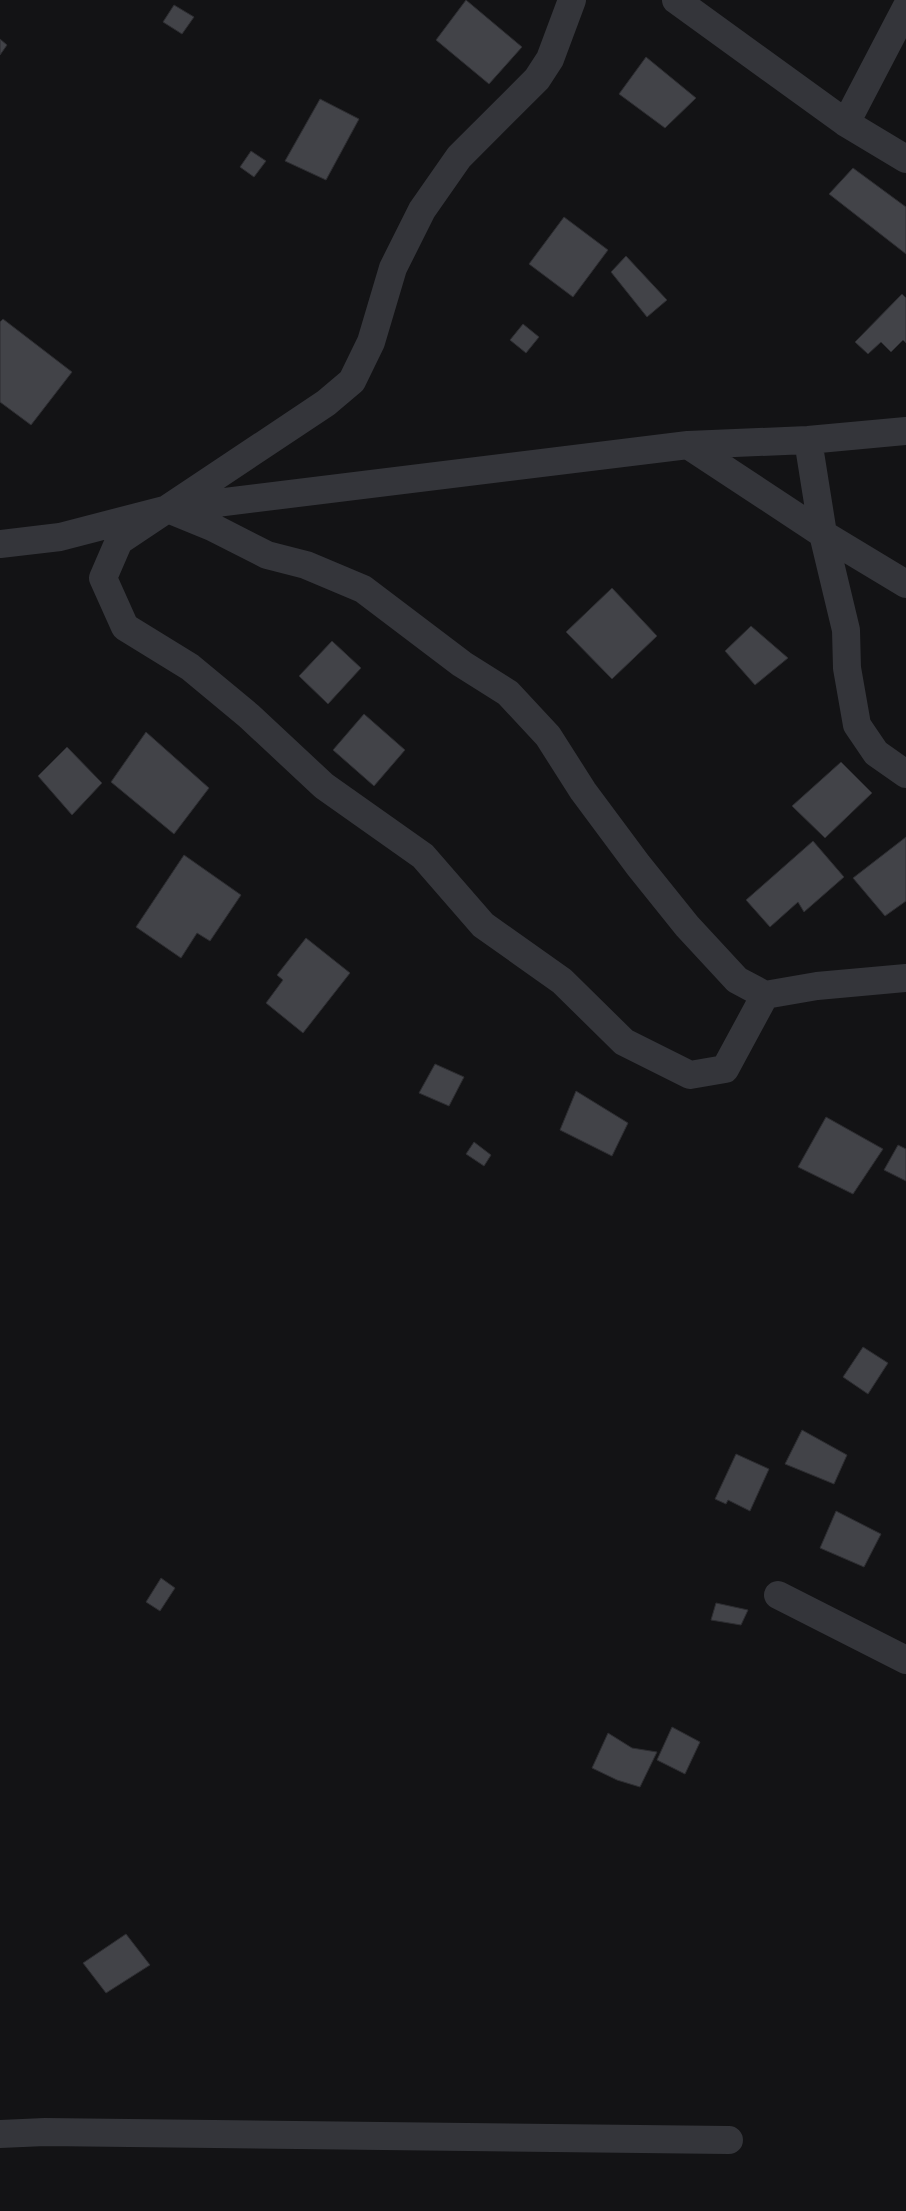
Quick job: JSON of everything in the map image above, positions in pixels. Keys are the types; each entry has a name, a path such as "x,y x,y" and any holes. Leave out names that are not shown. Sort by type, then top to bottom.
{"street":[{"path":"572,0 550,59 537,79 459,156 422,210 393,268 371,342 352,380 326,404 119,541 102,578 125,626 190,667 249,716 324,786 423,856 483,925 562,981 624,1042 690,1075 725,1069 766,996"},
{"path":"676,0 846,123 906,159"},
{"path":"846,123 906,8"},
{"path":"0,544 60,536 168,509 688,445 808,440 906,431"},
{"path":"808,440 823,534 846,630 847,668 857,726 876,753 906,774"},
{"path":"688,445 823,534 906,584"},
{"path":"168,509 212,527 268,555 306,565 363,589 462,664 508,693 548,736 589,799 687,926 737,980 766,996 818,986 906,978"},
{"path":"778,1595 906,1660"},
{"path":"0,2134 45,2132 729,2140"}],"building":[{"path":"466,0 522,47 489,84 436,40"},
{"path":"174,5 194,17 182,34 163,22"},
{"path":"0,39 7,45 0,55"},
{"path":"646,57 696,98 665,128 619,94"},
{"path":"320,99 359,119 326,180 285,161"},
{"path":"251,151 266,161 254,177 240,167"},
{"path":"853,168 906,207 906,254 829,194"},
{"path":"564,217 608,250 573,297 529,264"},
{"path":"626,256 667,300 647,317 611,272"},
{"path":"902,294 906,298 906,343 903,340 891,352 881,342 868,354 855,342"},
{"path":"3,319 72,372 31,425 0,402 0,322"},
{"path":"523,324 539,337 526,353 510,340"},
{"path":"612,588 657,636 612,679 566,632"},
{"path":"751,626 788,658 755,685 725,651"},
{"path":"332,641 361,668 328,704 299,676"},
{"path":"364,714 405,750 374,786 333,750"},
{"path":"146,732 209,788 174,834 111,782"},
{"path":"67,747 102,783 72,815 38,776"},
{"path":"841,762 872,793 825,838 792,806"},
{"path":"906,837 906,901 885,916 853,878"},
{"path":"813,841 844,877 804,912 798,902 770,927 746,900"},
{"path":"184,855 241,895 210,941 197,933 181,958 136,927"},
{"path":"306,938 350,973 303,1033 266,1003 283,980 277,975"},
{"path":"435,1064 464,1077 449,1106 419,1093"},
{"path":"576,1091 628,1123 612,1156 560,1130"},
{"path":"826,1117 883,1149 853,1194 798,1167"},
{"path":"474,1142 491,1155 484,1166 466,1154"},
{"path":"898,1145 906,1149 906,1181 884,1170"},
{"path":"863,1347 888,1363 868,1394 843,1377"},
{"path":"802,1430 847,1455 834,1484 785,1464"},
{"path":"736,1454 769,1469 750,1511 728,1500 726,1504 715,1499"},
{"path":"836,1511 881,1534 864,1567 820,1548"},
{"path":"161,1578 175,1588 160,1611 146,1602"},
{"path":"716,1603 748,1610 741,1625 711,1620"},
{"path":"672,1727 700,1742 685,1774 657,1760"},
{"path":"608,1733 632,1748 657,1752 640,1787 617,1780 592,1768"},
{"path":"126,1934 150,1965 106,1993 83,1963"}]}
